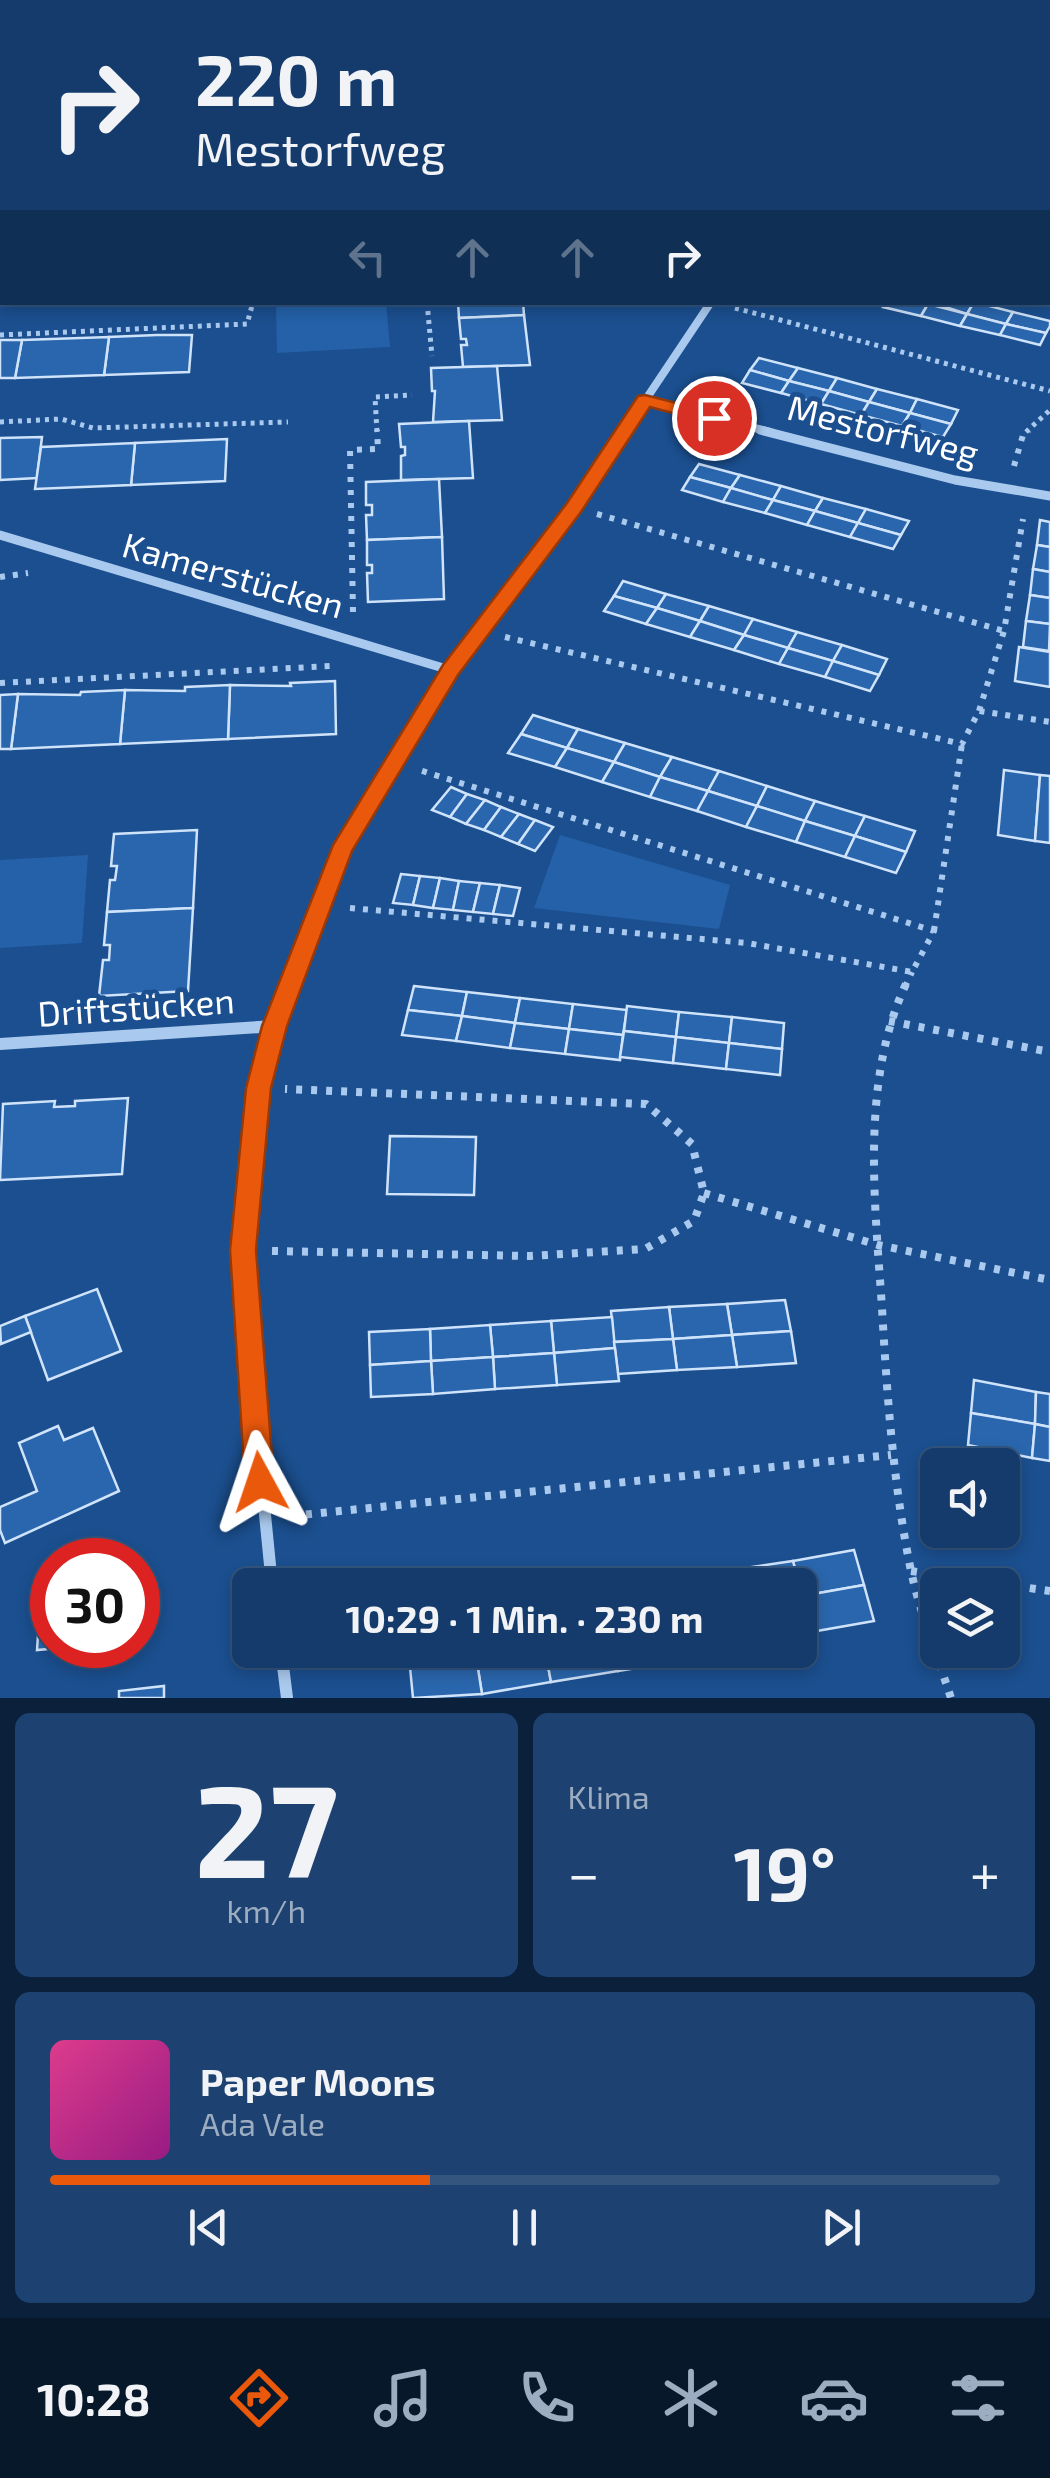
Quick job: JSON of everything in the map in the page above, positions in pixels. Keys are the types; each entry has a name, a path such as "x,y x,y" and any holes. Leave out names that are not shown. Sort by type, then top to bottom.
{"street":[{"path":"270,1568 243,1250 258,1088 274,1026 341,850 450,670 574,508 709,305"},
{"name":"Mestorfweg","path":"645,400 956,480 1050,496"},
{"name":"Kamerstücken","path":"0,535 450,670"},
{"name":"Driftstücken","path":"0,1044 274,1026"},
{"path":"284,1668 288,1698"}],"path":[{"path":"0,335 247,324 253,305"},
{"path":"427,305 432,356"},
{"path":"733,307 1050,391"},
{"path":"345,637 353,620 350,450 378,449 375,397 412,395"},
{"path":"1007,489 1023,435 1050,410"},
{"path":"0,422 61,419 93,428 288,422"},
{"path":"951,1698 910,1572 891,1455 878,1245 876,1110 889,1021 934,931 962,744 979,711 1004,631 1028,493"},
{"path":"574,508 1004,631"},
{"path":"477,631 962,744"},
{"path":"0,682 346,665"},
{"path":"979,711 1050,722"},
{"path":"394,763 934,931"},
{"path":"319,905 747,943 912,972"},
{"path":"889,1021 1050,1052"},
{"path":"243,1250 530,1256 645,1249 694,1220 704,1193 692,1144 646,1104 258,1088"},
{"path":"704,1193 878,1245 1050,1280"},
{"path":"263,1518 891,1455"},
{"path":"910,1572 1050,1591"}],"shaded area":[{"path":"276,305 386,305 390,347 277,353"},
{"path":"560,835 730,885 719,929 534,908"},
{"path":"88,855 82,943 0,948 0,860"}],"building":[{"path":"458,305 523,305 524,315 459,318"},
{"path":"884,305 927,305 921,316"},
{"path":"927,305 967,314 960,326 921,316"},
{"path":"939,305 972,305 967,314"},
{"path":"972,305 1013,312 1006,324 967,314"},
{"path":"1013,312 1050,321 1050,326 1046,333 1006,324"},
{"path":"967,314 1006,324 1000,335 960,326"},
{"path":"524,315 530,365 463,367 461,345 467,345 466,339 461,339 459,318"},
{"path":"1006,324 1046,333 1040,345 1000,335"},
{"path":"192,335 189,372 104,375 109,337"},
{"path":"109,337 104,375 15,378 22,340"},
{"path":"0,340 22,340 15,378 0,378"},
{"path":"759,358 798,368 789,381 750,370"},
{"path":"497,366 502,420 433,422 435,391 431,368"},
{"path":"798,368 837,378 829,391 789,381"},
{"path":"750,370 789,381 781,393 742,383"},
{"path":"837,378 877,389 869,402 829,391"},
{"path":"789,381 829,391 821,404 781,393"},
{"path":"877,389 917,399 910,413 869,402"},
{"path":"829,391 869,402 861,415 821,404"},
{"path":"917,399 958,410 951,424 910,413"},
{"path":"869,402 910,413 902,426 861,415"},
{"path":"910,413 951,424 943,437 902,426"},
{"path":"469,421 473,478 401,480 405,447 401,447 399,424"},
{"path":"42,437 37,478 0,480 0,438"},
{"path":"227,439 225,481 131,485 135,443"},
{"path":"135,443 131,485 35,489 41,447"},
{"path":"699,464 740,475 731,488 690,477"},
{"path":"740,475 781,486 773,500 731,488"},
{"path":"690,477 731,488 723,502 682,490"},
{"path":"439,479 442,537 367,540 366,515 372,515 372,505 366,505 366,482"},
{"path":"781,486 823,498 815,511 773,500"},
{"path":"731,488 773,500 765,513 723,502"},
{"path":"823,498 866,509 858,523 815,511"},
{"path":"773,500 815,511 807,525 765,513"},
{"path":"866,509 909,521 901,535 858,523"},
{"path":"815,511 858,523 850,537 807,525"},
{"path":"1040,520 1050,522 1050,547 1037,545"},
{"path":"858,523 901,535 893,549 850,537"},
{"path":"442,537 444,599 368,602 367,573 372,573 372,565 367,565 367,540"},
{"path":"1037,545 1050,547 1050,572 1033,569"},
{"path":"1033,569 1050,572 1050,598 1030,595"},
{"path":"623,581 666,594 657,608 614,596"},
{"path":"666,594 709,606 700,621 657,608"},
{"path":"1030,595 1050,598 1050,624 1026,621"},
{"path":"614,596 657,608 646,624 604,611"},
{"path":"709,606 753,619 744,635 700,621"},
{"path":"657,608 700,621 690,637 646,624"},
{"path":"753,619 797,632 788,648 744,635"},
{"path":"700,621 744,635 734,650 690,637"},
{"path":"1026,621 1050,624 1049,651 1023,647"},
{"path":"797,632 842,645 833,661 788,648"},
{"path":"744,635 788,648 779,664 734,650"},
{"path":"842,645 887,659 879,675 833,661"},
{"path":"1019,647 1050,652 1050,687 1015,681"},
{"path":"788,648 833,661 825,677 779,664"},
{"path":"833,661 879,675 870,691 825,677"},
{"path":"335,681 336,734 228,739 230,685 291,686 290,683"},
{"path":"230,685 228,739 120,744 125,690 185,691 185,687"},
{"path":"125,690 120,744 11,749 18,694 80,695"},
{"path":"18,694 11,749 0,749 0,695"},
{"path":"533,715 578,729 567,748 521,734"},
{"path":"578,729 625,743 614,762 567,748"},
{"path":"521,734 567,748 555,767 508,753"},
{"path":"625,743 672,757 660,777 614,762"},
{"path":"567,748 614,762 602,782 555,767"},
{"path":"672,757 719,771 708,791 660,777"},
{"path":"614,762 660,777 650,797 602,782"},
{"path":"1004,770 1040,775 1035,841 998,835"},
{"path":"719,771 767,786 757,806 708,791"},
{"path":"1040,775 1050,776 1050,843 1035,841"},
{"path":"660,777 708,791 697,811 650,797"},
{"path":"767,786 815,801 805,821 757,806"},
{"path":"451,787 467,794 450,817 432,810"},
{"path":"708,791 757,806 746,827 697,811"},
{"path":"467,794 485,800 466,824 450,817"},
{"path":"485,800 501,807 484,830 466,824"},
{"path":"815,801 865,816 855,836 805,821"},
{"path":"757,806 805,821 796,842 746,827"},
{"path":"501,807 519,814 501,837 484,830"},
{"path":"519,814 535,820 518,844 501,837"},
{"path":"865,816 915,831 906,852 855,836"},
{"path":"535,820 553,827 535,851 518,844"},
{"path":"805,821 855,836 845,857 796,842"},
{"path":"197,830 193,908 107,912 110,880 115,880 117,866 111,866 114,834"},
{"path":"855,836 906,852 896,873 845,857"},
{"path":"401,874 420,876 413,905 393,903"},
{"path":"420,876 440,878 433,908 413,905"},
{"path":"440,878 459,881 453,910 433,908"},
{"path":"459,881 480,883 473,912 453,910"},
{"path":"480,883 500,885 493,914 473,912"},
{"path":"500,885 520,888 513,916 493,914"},
{"path":"193,908 188,991 99,996 103,960 109,960 110,945 104,945 107,912"},
{"path":"414,986 467,992 462,1016 408,1010"},
{"path":"467,992 520,998 515,1023 462,1016"},
{"path":"520,998 573,1004 569,1029 515,1023"},
{"path":"573,1004 627,1010 623,1035 569,1029"},
{"path":"627,1006 679,1012 676,1037 624,1031"},
{"path":"408,1010 462,1016 456,1041 402,1035"},
{"path":"679,1012 732,1017 729,1043 676,1037"},
{"path":"462,1016 515,1023 510,1048 456,1041"},
{"path":"732,1017 784,1023 782,1049 729,1043"},
{"path":"515,1023 569,1029 565,1054 510,1048"},
{"path":"569,1029 623,1035 620,1060 565,1054"},
{"path":"624,1031 676,1037 673,1063 620,1057"},
{"path":"676,1037 729,1043 726,1069 673,1063"},
{"path":"729,1043 782,1049 780,1075 726,1069"},
{"path":"128,1098 122,1174 0,1180 3,1104 55,1101 54,1107 75,1106 75,1101"},
{"path":"390,1136 476,1137 474,1195 387,1194"},
{"path":"97,1289 121,1351 48,1380 25,1316"},
{"path":"785,1300 791,1331 732,1335 727,1304"},
{"path":"727,1304 732,1335 673,1339 669,1307"},
{"path":"669,1307 673,1339 614,1342 611,1311"},
{"path":"25,1316 31,1332 1,1344 0,1326"},
{"path":"612,1317 615,1348 554,1353 551,1321"},
{"path":"551,1321 554,1353 493,1357 490,1325"},
{"path":"490,1325 493,1357 431,1361 430,1329"},
{"path":"430,1329 431,1361 370,1365 369,1332"},
{"path":"791,1331 796,1363 737,1367 732,1335"},
{"path":"732,1335 737,1367 677,1370 673,1339"},
{"path":"673,1339 677,1370 618,1374 614,1342"},
{"path":"615,1348 619,1381 557,1385 554,1353"},
{"path":"554,1353 557,1385 495,1389 493,1357"},
{"path":"493,1357 495,1389 433,1394 431,1361"},
{"path":"431,1361 433,1394 371,1397 370,1365"},
{"path":"974,1380 1036,1392 1035,1424 971,1413"},
{"path":"1036,1392 1050,1394 1050,1427 1035,1424"},
{"path":"971,1413 1035,1424 1032,1458 1020,1456 1020,1448 968,1445"},
{"path":"1035,1424 1050,1427 1050,1461 1032,1458"},
{"path":"58,1426 64,1440 93,1428 119,1491 5,1543 0,1530 0,1507 37,1491 19,1443"},
{"path":"854,1550 864,1585 817,1593 817,1568 795,1568 793,1561"},
{"path":"793,1561 795,1568 745,1568"},
{"path":"864,1585 874,1621 817,1631 817,1593"},
{"path":"410,1668 478,1668 482,1694 413,1698"},
{"path":"478,1668 548,1668 551,1682 482,1694"},
{"path":"548,1668 618,1671 551,1682"},
{"path":"164,1686 164,1698 119,1698 119,1691"}],"route":[{"path":"260,1482 243,1250 258,1088 274,1026 341,850 450,670 574,508 645,400 714,418"}]}
